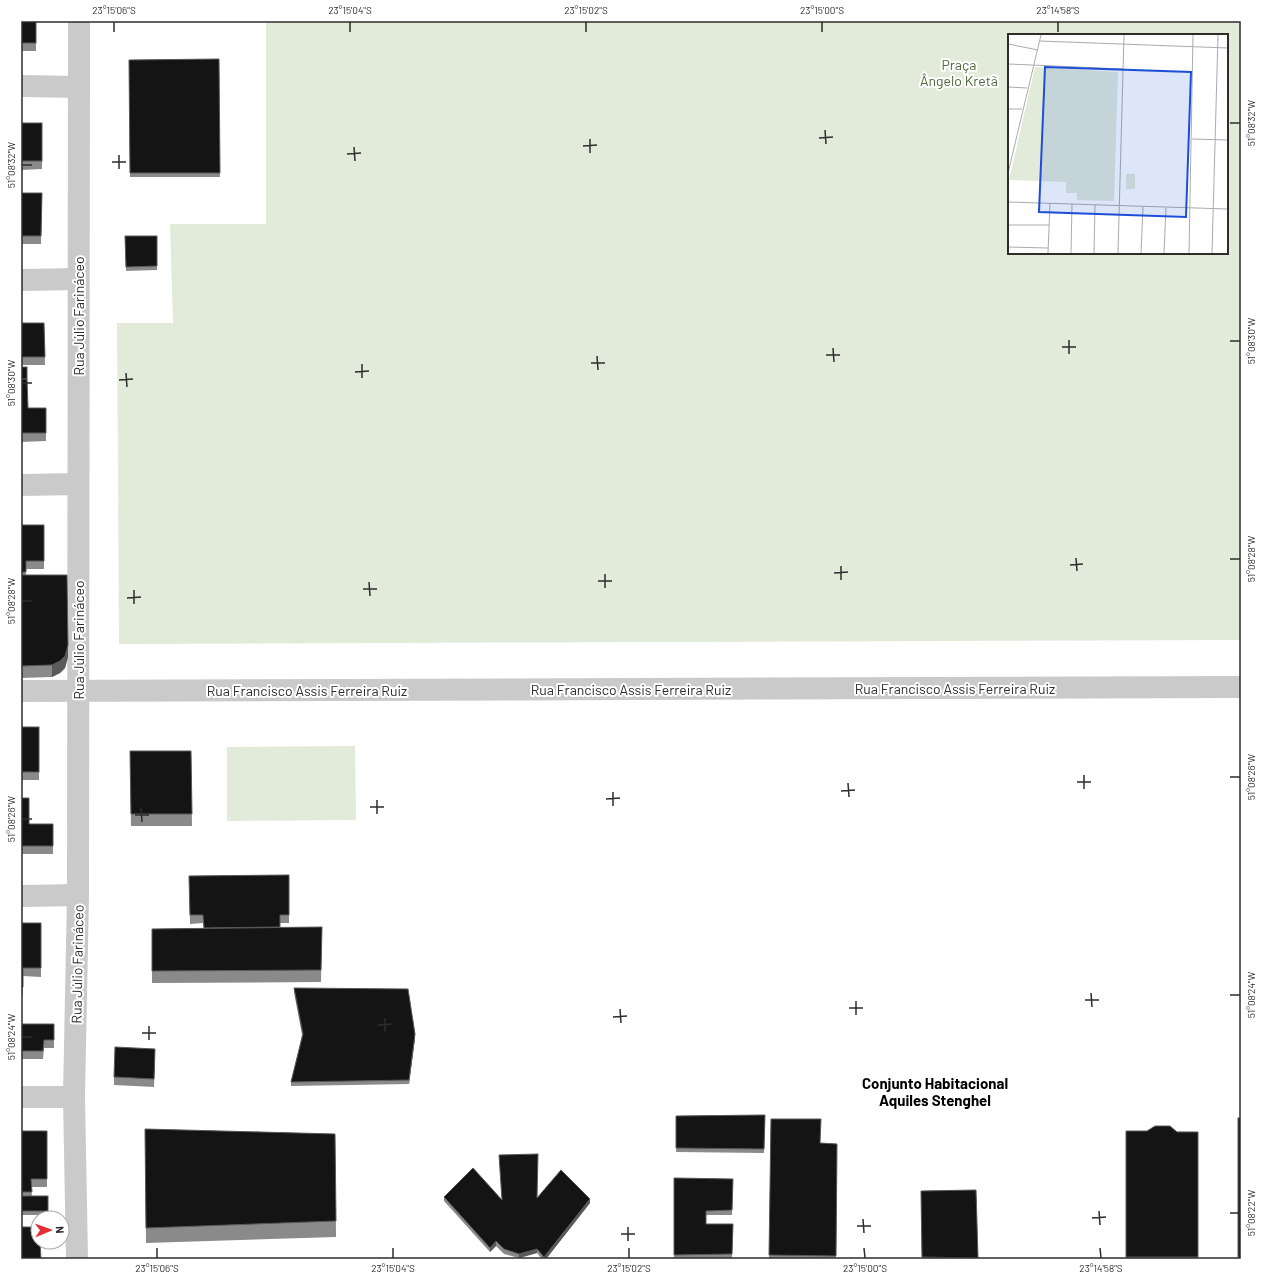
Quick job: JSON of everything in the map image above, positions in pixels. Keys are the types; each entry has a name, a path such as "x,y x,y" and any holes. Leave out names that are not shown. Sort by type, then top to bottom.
{"street":[{"name":"Rua Júlio Farináceo","path":"77,1259 74,1098 78,895 78,21"},
{"path":"21,86 79,87"},
{"path":"21,280 77,279"},
{"path":"21,485 78,484"},
{"name":"Rua Francisco Assis Ferreira Ruiz","path":"21,691 1241,687"},
{"path":"21,896 78,895"},
{"path":"21,1097 74,1098"}],"green space":[{"name":"Praça Ângelo Kretã","path":"266,21 1241,21 1241,640 119,644 117,323 173,323 170,224 266,224"},
{"path":"355,746 356,820 227,821 227,747"}],"building":[{"path":"21,21 36,21 36,43 21,43"},
{"path":"219,59 220,173 130,173 129,60"},
{"path":"21,123 42,123 42,161 21,161"},
{"path":"21,193 42,193 41,236 21,236"},
{"path":"125,236 157,236 157,266 126,267"},
{"path":"21,323 44,323 45,357 21,357"},
{"path":"21,367 27,367 27,379 21,379"},
{"path":"21,379 27,379 28,408 46,408 46,433 21,433"},
{"path":"21,525 44,525 44,561 26,561 26,572 21,572"},
{"path":"21,575 67,575 68,645 65,656 60,661 52,665 21,666"},
{"path":"21,727 39,727 39,772 21,772"},
{"path":"130,751 191,751 192,814 131,814"},
{"path":"21,798 29,798 29,824 53,824 53,846 21,846"},
{"path":"289,875 289,915 280,915 280,927 204,928 203,915 190,915 189,876"},
{"path":"21,923 41,923 41,968 23,968 23,987 21,987"},
{"path":"322,927 321,970 152,971 152,929"},
{"path":"294,988 408,989 415,1034 409,1080 291,1082 303,1034"},
{"path":"21,1024 54,1024 54,1040 44,1040 43,1051 21,1051"},
{"path":"115,1047 155,1049 154,1079 114,1077"},
{"path":"765,1115 764,1149 676,1148 676,1116"},
{"path":"1238,1118 1241,1118 1241,1257 1238,1257"},
{"path":"771,1119 821,1119 820,1143 837,1144 836,1256 769,1255"},
{"path":"1155,1126 1170,1126 1177,1132 1198,1132 1198,1257 1126,1257 1126,1131 1147,1131"},
{"path":"145,1129 335,1134 336,1221 146,1228"},
{"path":"21,1131 47,1131 47,1179 31,1179 32,1192 21,1192"},
{"path":"538,1154 537,1198 561,1170 590,1199 544,1257 537,1249 519,1254 504,1249 496,1241 490,1248 444,1197 473,1168 502,1200 499,1155"},
{"path":"674,1178 733,1179 732,1210 706,1211 706,1224 733,1224 732,1254 674,1255"},
{"path":"976,1190 978,1258 922,1257 921,1191"},
{"path":"21,1196 48,1196 48,1210 21,1211"},
{"path":"21,1227 30,1227 30,1250 40,1250 41,1259 21,1259"}],"district":[{"name":"Conjunto Habitacional Aquiles Stenghel","path":"935,1092"}]}
